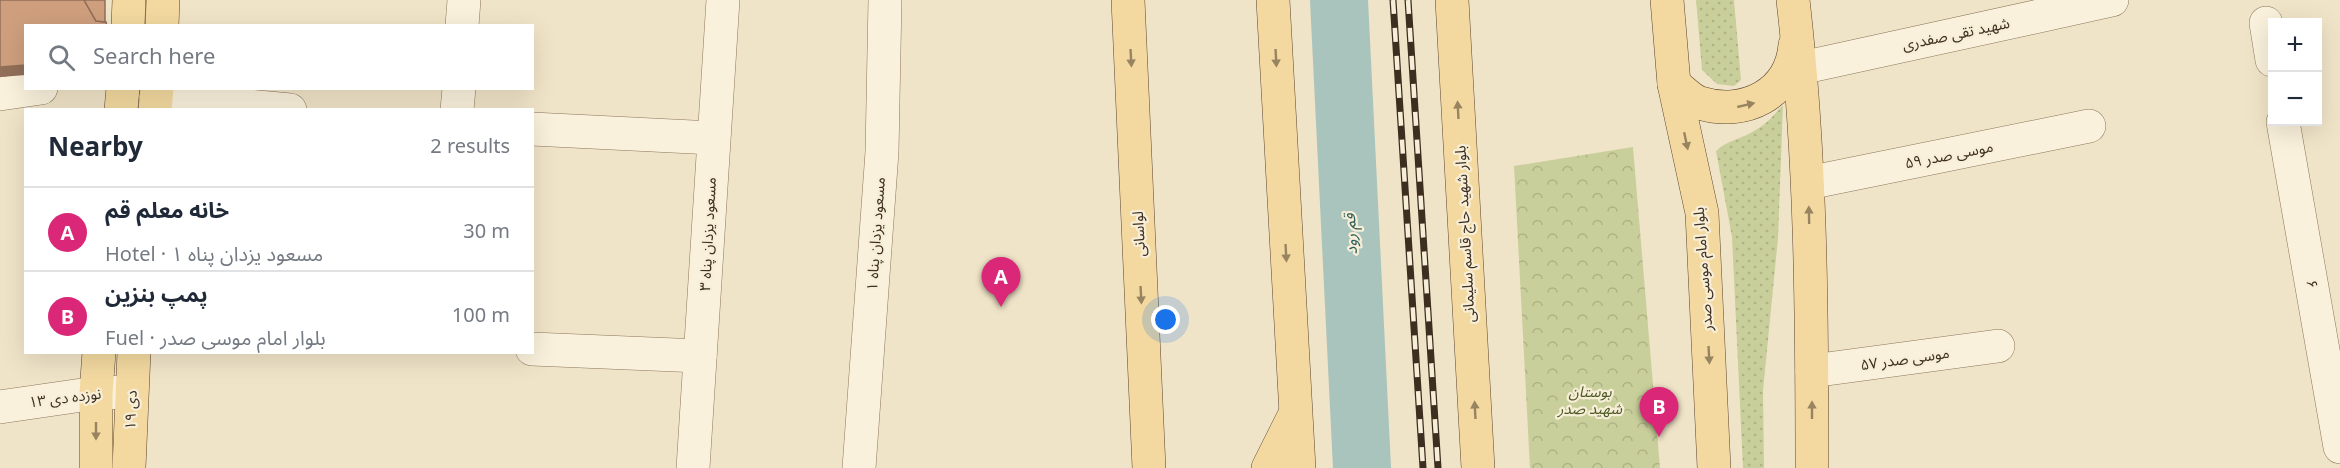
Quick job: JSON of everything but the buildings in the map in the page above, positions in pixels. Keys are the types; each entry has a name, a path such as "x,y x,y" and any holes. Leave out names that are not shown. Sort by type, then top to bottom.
{"main road":[{"path":"128,24 129,0"},
{"path":"162,24 163,0"},
{"name":"لواسانی","path":"1128,0 1149,468"},
{"path":"1273,0 1299,468"},
{"name":"بلوار شهید حاج قاسم سلیمانی","path":"1452,0 1478,468"},
{"name":"بلوار امام موسی صدر","path":"1667,0 1674,84 1702,213 1713,468"},
{"path":"1674,84 1697,102 1716,107 1726,109 1755,102 1779,85 1794,59 1795,15"},
{"path":"1795,15 1801,68 1808,183 1812,468"},
{"path":"121,108 123,90"},
{"path":"96,468 96,393 99,354"},
{"name":"۱۹ دی","path":"129,468 134,354"},
{"path":"1268,468 1295,414"}],"street":[{"path":"462,24 464,0"},
{"name":"۳ مسعود یزدان پناه","path":"693,468 723,0"},
{"name":"۱ مسعود یزدان پناه","path":"859,468 882,152 885,0"},
{"name":"شهید تقی صفدری","path":"1801,68 2112,0"},
{"path":"2266,23 2268,35"},
{"path":"0,94 27,90"},
{"path":"458,108 459,90"},
{"path":"156,98 268,108"},
{"name":"موسی صدر ۵۹","path":"1808,183 2089,126"},
{"name":"۶","path":"2284,126 2340,447"},
{"path":"534,129 713,138"},
{"name":"موسی صدر ۵۷","path":"1812,371 1998,346"},
{"path":"534,349 700,356"},
{"name":"نوزده دی ۱۳","path":"0,407 96,393 131,392"}],"green space":[{"path":"1696,0 1734,0 1741,80 1734,86 1717,84 1702,70"},
{"path":"1783,105 1778,238 1763,391 1764,468 1743,468 1732,237 1716,151 1725,144 1758,129"},
{"name":"بوستان شهید صدر","path":"1633,147 1660,468 1530,468 1514,166"}],"waterway":[{"name":"قم رود","path":"1339,0 1362,468"}],"railway":[{"path":"1393,0 1423,468"},
{"path":"1408,0 1438,468"}],"place":[{"name":"خانه معلم قم","path":"1001,307"},
{"name":"پمپ بنزین","path":"1659,437"}]}
